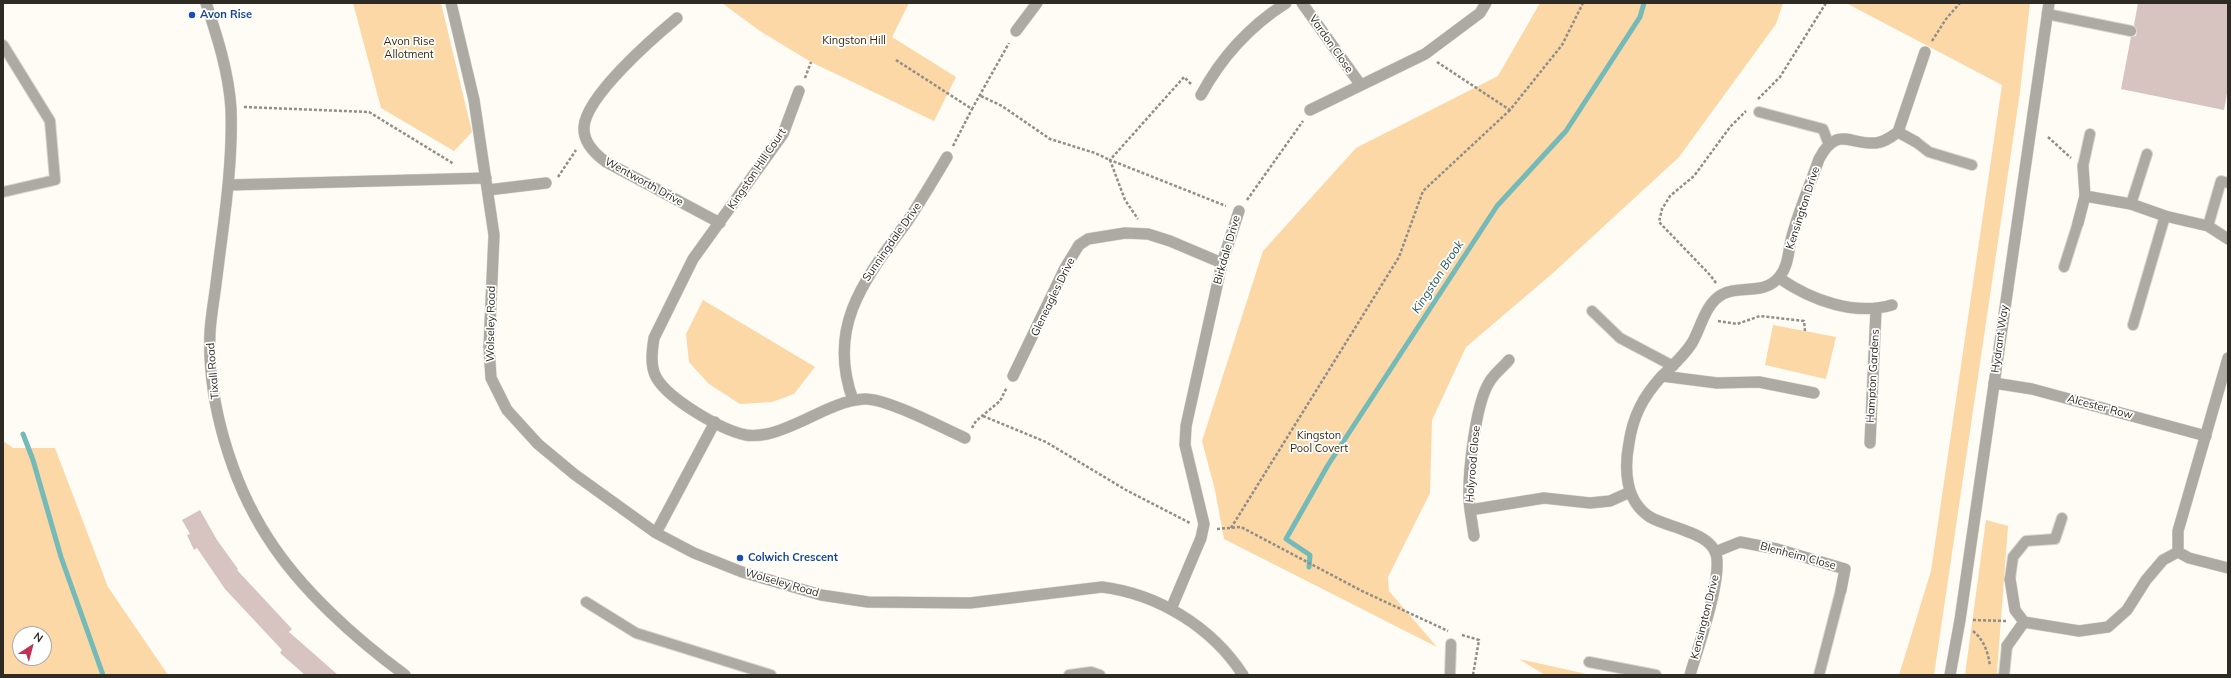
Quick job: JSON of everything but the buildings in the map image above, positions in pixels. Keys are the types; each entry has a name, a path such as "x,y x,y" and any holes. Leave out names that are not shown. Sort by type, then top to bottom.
{"street":[{"name":"Tixall Road","path":"206,3 225,72 231,106 229,185 210,332 212,382 222,435 244,491 268,538 300,580 343,624 380,656 405,675"},
{"path":"229,185 486,178 474,100 451,3"},
{"path":"1016,31 1037,3"},
{"path":"1201,95 1221,61 1256,24 1286,3"},
{"name":"Vardon Close","path":"1302,3 1360,84"},
{"path":"1310,110 1360,84 1425,54 1480,12 1486,3"},
{"name":"Hydrant Way","path":"1950,675 1960,620 2049,3"},
{"path":"585,136 584,127 588,115 596,101 642,48 677,18"},
{"path":"1829,145 1836,140 1851,139 1875,143 1889,139 1898,132 1925,52"},
{"name":"Kingston Hill Court","path":"720,223 784,134 799,91"},
{"path":"1898,132 1916,142"},
{"name":"Wentworth Drive","path":"585,136 593,152 606,162 720,223"},
{"name":"Kensington Drive","path":"1779,278 1786,268 1792,236 1819,159 1825,148 1829,145"},
{"name":"Sunningdale Drive","path":"853,400 843,363 844,338 850,315 869,273 912,214 947,157"},
{"path":"2078,223 2086,196 2083,168"},
{"name":"Wolseley Road","path":"486,178 494,235 489,362 492,378 498,394 507,410 538,444 574,474 656,533 694,553 742,572 821,595 868,602 970,603 1102,587 1137,594 1171,609 1205,631 1236,664 1243,675"},
{"path":"488,190 546,183"},
{"path":"2086,196 2131,204 2165,216 2208,226 2228,239"},
{"name":"Birkdale Drive","path":"1171,609 1203,530 1203,514 1185,445 1186,426 1222,264 1239,211"},
{"path":"720,223 692,259 654,338 652,352 656,376 663,388 676,400 715,422 746,435 767,434 790,427 853,400 865,399 880,401 965,438"},
{"name":"Gleneagles Drive","path":"1013,376 1031,343 1065,268 1079,245 1088,238 1125,233 1148,234 1170,241 1222,264"},
{"path":"1715,552 1708,542 1699,535 1650,517 1638,506 1630,492 1627,480 1628,445 1634,416 1646,395 1692,343 1705,315 1723,294 1770,286 1779,278 1816,299 1876,310 1892,305"},
{"name":"Hampton Gardens","path":"1870,443 1876,310"},
{"path":"2178,552 2178,531 2228,358"},
{"name":"Holyrood Close","path":"1508,360 1490,381 1481,399 1476,418 1468,496 1470,510 1544,498 1597,502 1610,501 1630,492"},
{"path":"1662,376 1717,383 1759,382 1814,393"},
{"name":"Alcester Row","path":"1994,383 2032,389 2206,436"},
{"path":"656,533 715,422"},
{"path":"1470,510 1474,536"},
{"name":"Blenheim Close","path":"1715,552 1740,542 1777,549 1845,569 1840,590"},
{"name":"Kensington Drive","path":"1690,675 1717,578 1715,552"},
{"path":"2178,552 2190,558 2228,568"},
{"path":"2010,579 2015,610 2024,622 2079,631 2108,627 2127,610 2146,580 2163,560 2178,552"},
{"path":"2007,646 2024,622"}],"lane":[{"path":"2048,14 2131,31"},
{"path":"3,45 50,121 55,180 3,192"},
{"path":"1759,112 1823,129 1829,145"},
{"path":"2083,168 2090,134"},
{"path":"1916,142 1929,152 1972,165"},
{"path":"2131,204 2147,154"},
{"path":"2208,226 2221,181 2228,183"},
{"path":"2133,325 2165,216"},
{"path":"2064,267 2078,223"},
{"path":"1592,311 1620,338 1673,366"},
{"path":"2010,579 2013,557 2026,541 2055,539 2062,518"},
{"name":"Blenheim Close","path":"1819,675 1840,590"},
{"path":"586,602 636,633 771,675"},
{"path":"1450,675 1451,644"},
{"path":"2004,675 2007,646"},
{"path":"1589,662 1656,675"},
{"path":"1070,675 1091,672 1100,675"}],"path":[{"path":"1231,528 1399,257 1423,191 1510,110 1562,45 1583,3"},
{"path":"1752,105 1780,76 1826,3"},
{"path":"1925,52 1946,19 1960,3"},
{"path":"947,157 1016,31"},
{"path":"1425,54 1510,110"},
{"path":"896,60 972,110"},
{"path":"799,91 811,62"},
{"path":"1110,160 1184,77 1191,82 1192,87"},
{"path":"981,96 1002,106 1050,139 1095,152 1110,160 1239,211"},
{"path":"231,106 369,112 458,166 466,179"},
{"name":"Birkdale Drive","path":"1239,211 1310,110"},
{"path":"1723,294 1710,275 1659,222 1662,209 1670,196 1694,176 1730,127 1746,110"},
{"path":"546,183 556,180 585,136"},
{"path":"2048,137 2083,168"},
{"path":"1110,160 1125,200 1148,234"},
{"path":"1705,315 1714,320 1733,324 1760,316 1804,321 1805,331"},
{"path":"965,438 976,421 1000,401 1013,376"},
{"path":"983,416 1046,442 1126,490 1203,530 1241,527 1362,591 1440,628 1453,632"},
{"path":"1960,620 2024,622"},
{"path":"1960,620 1978,636 1988,654 1990,668"},
{"path":"1459,634 1479,640 1473,675"}],"green space":[{"name":"Avon Rise Allotment","path":"353,3 441,3 472,132 454,151 381,108"},
{"name":"Kingston Hill","path":"722,3 909,3 892,37 956,77 934,121 811,62 760,31"},
{"name":"Kingston Pool Covert","path":"1540,3 1783,3 1776,24 1679,157 1553,273 1466,347 1432,420 1430,493 1388,577 1389,591 1437,647 1224,539 1215,490 1202,441 1263,251 1356,148 1498,76"},
{"path":"1846,3 2030,3 2020,92 1934,675 1899,675 1931,571 2002,85"},
{"path":"703,300 815,367 794,394 772,402 740,404 709,384 689,362 686,334"},
{"path":"1773,325 1836,337 1826,379 1765,365"},
{"path":"3,441 13,448 55,448 108,587 168,675 3,675"},
{"path":"1986,520 2008,526 1997,672 1999,675 1965,675"},
{"path":"1519,659 1591,675 1545,675"}],"waterway":[{"name":"Kingston Brook","path":"1309,567 1310,555 1286,539 1328,465 1497,206 1566,131 1640,17 1644,3"},
{"path":"23,434 33,460 61,557 103,675"}],"place":[{"name":"Avon Rise","path":"192,15"},
{"name":"Colwich Crescent","path":"740,558"}]}
